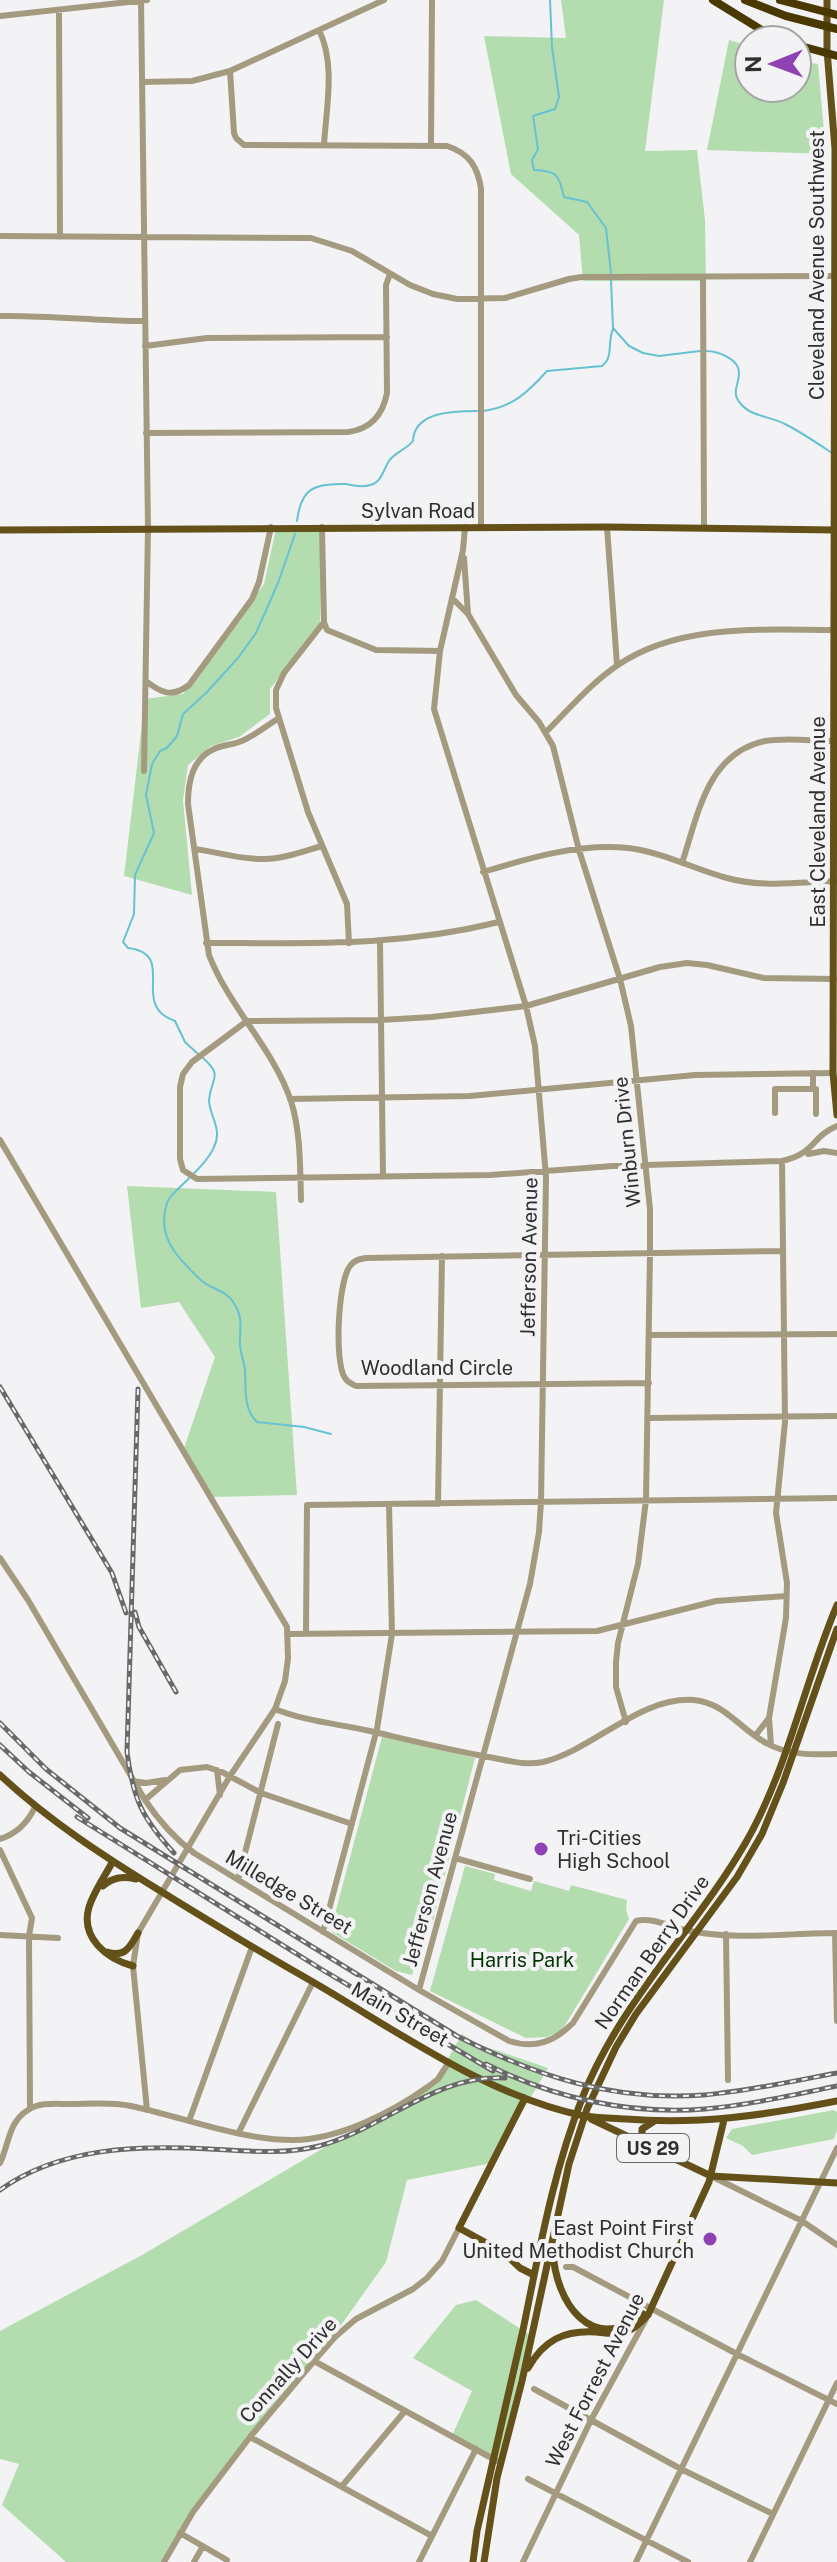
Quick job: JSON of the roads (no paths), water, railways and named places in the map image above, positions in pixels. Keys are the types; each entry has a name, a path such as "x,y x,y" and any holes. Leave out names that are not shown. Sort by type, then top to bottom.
{"highway":[{"path":"713,0 752,24"},
{"path":"745,0 837,29"},
{"path":"780,0 837,15"}],"main road":[{"name":"Cleveland Avenue Southwest","path":"827,0 835,149 835,530"},
{"name":"Sylvan Road","path":"0,530 607,527 835,530"},
{"name":"East Cleveland Avenue","path":"835,530 836,1028 833,1073 837,1115"},
{"name":"Norman Berry Drive","path":"484,2562 497,2461 534,2275 551,2199 584,2094 622,2019 746,1842 767,1798 837,1605"},
{"name":"Norman Berry Drive","path":"473,2562 477,2531 522,2381 569,2164 596,2089 636,2014 745,1864 770,1817 837,1629"},
{"name":"Main Street","path":"0,1775 35,1807 113,1861 252,1947 449,2062 525,2098 595,2118"},
{"path":"113,1861 89,1905 87,1921 99,1948 116,1961 133,1966"},
{"path":"95,1893 114,1879 126,1877 143,1880"},
{"path":"99,1948 122,1954 138,1933"},
{"name":"Connally Drive","path":"459,2228 525,2098"},
{"name":"US 29","path":"595,2118 655,2122 724,2120 837,2101"},
{"name":"US 29","path":"595,2118 711,2176 837,2183"},
{"name":"West Forrest Avenue","path":"649,2311 711,2176 724,2120"},
{"path":"645,2145 642,2129 655,2122"},
{"path":"459,2228 503,2252 520,2268 534,2275"},
{"path":"553,2241 559,2287 571,2308 585,2320 601,2327 619,2328 649,2311"},
{"path":"522,2381 538,2352 557,2336 579,2331 624,2332 634,2328 649,2311"}],"street":[{"path":"0,16 147,0"},
{"path":"142,82 192,81 230,71 384,0"},
{"path":"431,145 432,0"},
{"path":"141,1 148,528 144,771"},
{"path":"59,11 60,237"},
{"path":"319,30 329,71 324,145"},
{"path":"230,71 234,133 240,143 248,146 447,146 461,152 472,163 479,176 481,527"},
{"path":"0,236 311,238 352,251 390,274 433,294 457,299 505,298 582,277 836,276"},
{"path":"146,433 359,431 374,421 385,405 386,285 390,274"},
{"path":"703,277 704,528"},
{"path":"0,316 145,321"},
{"path":"145,346 207,338 387,337"},
{"path":"146,681 169,694 180,692 189,685 252,599 259,582 271,527"},
{"path":"322,527 324,622 327,630 376,650 440,651"},
{"name":"Jefferson Avenue","path":"419,1990 535,1561 541,1502 546,1171 535,1046 526,1006 435,718 434,698 440,651 463,550 465,527"},
{"path":"607,527 617,665"},
{"path":"463,550 468,614"},
{"name":"Winburn Drive","path":"452,598 468,614 516,695 546,732 559,761 579,850 620,979 631,1026 650,1209 650,1253 646,1500 638,1564 618,1643 615,1674 626,1722"},
{"path":"324,622 279,681 275,699 308,812 347,904 349,943"},
{"path":"546,732 617,665 654,647 705,634 743,630 834,630"},
{"path":"279,718 244,740 211,750 197,763 188,791 206,943 216,974 247,1021 290,1099 298,1131 301,1200"},
{"path":"682,863 708,788 716,771 727,759 765,741 834,741"},
{"path":"195,849 264,860 322,846"},
{"path":"483,872 539,855 628,848 752,883 836,881"},
{"path":"206,943 380,942 440,935 499,922"},
{"path":"380,942 383,1176"},
{"path":"834,979 764,978 687,963 660,967 526,1006 381,1020 247,1021 192,1062 183,1074 180,1087 181,1165 187,1175 197,1179 383,1176 782,1161 824,1151 837,1153"},
{"path":"813,1073 816,1114"},
{"path":"290,1099 470,1096 695,1075 833,1073"},
{"path":"775,1113 775,1089 813,1089"},
{"path":"804,1155 822,1135 837,1126"},
{"path":"0,1140 287,1627 285,1681 275,1709 230,1776 138,1933 133,1966 147,2110"},
{"path":"771,1745 769,1718 785,1629 786,1596 776,1498 785,1416 782,1161"},
{"name":"Woodland Circle","path":"649,1383 351,1384 342,1371 339,1324 345,1275 355,1261 366,1258 783,1251"},
{"path":"438,1504 442,1256"},
{"path":"649,1335 837,1334"},
{"path":"648,1418 837,1416"},
{"path":"306,1634 307,1505 837,1498"},
{"path":"323,1932 376,1732 392,1634 389,1504"},
{"name":"Milledge Street","path":"0,1558 28,1600 133,1781 159,1821 177,1840 323,1932 509,2041 527,2045 547,2042 562,2034 573,2023 636,1921 647,1920 685,1930"},
{"path":"287,1634 597,1631 716,1601 786,1596"},
{"path":"275,1709 519,1763 545,1761 666,1703 695,1700 723,1709 771,1745 794,1753 837,1754"},
{"path":"755,1736 769,1718"},
{"path":"238,1880 278,1724"},
{"path":"145,1800 180,1770 191,1767 217,1770 261,1793 352,1824"},
{"path":"217,1770 220,1795"},
{"path":"133,1781 146,1783 165,1780"},
{"path":"0,1839 16,1831 35,1807"},
{"path":"0,1850 32,1918 29,1936 30,2108"},
{"path":"455,1858 530,1879"},
{"path":"685,1930 726,1934 836,1933 837,2021"},
{"path":"726,1934 728,2080"},
{"path":"0,1935 58,1938"},
{"path":"189,2121 252,1947"},
{"path":"239,2132 313,1982"},
{"path":"0,2163 14,2124 30,2108 45,2104 107,2103 271,2139 294,2140 344,2131 419,2093 438,2079 449,2062"},
{"path":"636,2562 837,2148"},
{"path":"711,2176 802,2221 837,2245"},
{"name":"Connally Drive","path":"164,2562 180,2533 250,2437 335,2337 356,2319 413,2289 427,2278 442,2261 459,2228"},
{"path":"566,2267 573,2267 649,2311 837,2404"},
{"name":"West Forrest Avenue","path":"523,2562 591,2420 649,2311"},
{"path":"314,2361 497,2461"},
{"path":"750,2562 837,2383"},
{"path":"534,2389 681,2469 773,2514"},
{"path":"342,2486 405,2411"},
{"path":"250,2437 432,2536"},
{"path":"419,2562 476,2449"},
{"path":"528,2479 688,2562"},
{"path":"180,2533 227,2560"},
{"path":"194,2562 203,2546"}],"waterway":[{"path":"550,0 559,97 555,109 533,116 538,149 532,160 534,170 556,175 564,197 587,202 606,228 611,273"},
{"path":"611,280 613,328 629,346 659,356 700,351"},
{"path":"483,411 503,406 519,397 547,371 602,366 608,358 613,329"},
{"path":"706,351 722,354 736,364 739,374 736,395 744,408 785,424 832,453"},
{"path":"297,521 302,502 310,490 334,484 370,485 382,475 391,458 413,441 415,431 428,418 477,411"},
{"path":"198,1054 185,1042 175,1021 162,1014 155,1004 150,960 143,952 128,948 123,942 134,914 135,875 154,833 146,795 152,764 160,751 177,736 183,714 238,658 256,633 295,534"},
{"path":"203,1058 215,1074 209,1100 217,1131 216,1143 202,1164 168,1201 164,1221 166,1236 178,1257 206,1284 229,1297 238,1310 246,1398 249,1411 257,1422 304,1427 331,1434"}],"railway":[{"path":"0,1387 112,1573 126,1613"},
{"path":"138,1389 127,1752 132,1783 141,1807 174,1853"},
{"path":"135,1612 139,1627 176,1692"},
{"path":"0,1723 46,1769 120,1828 457,2036 516,2063 607,2090 671,2096 738,2091 837,2073"},
{"path":"0,1745 88,1818"},
{"path":"77,1817 321,1969 493,2071"},
{"path":"486,2064 565,2095 592,2102 649,2109 722,2107 837,2086"},
{"path":"0,2190 48,2165 101,2152 156,2148 278,2151 319,2146 365,2128 433,2093 480,2079 505,2078"}],"place":[{"name":"Tri-Cities High School","path":"541,1849"},
{"name":"East Point First United Methodist Church","path":"710,2239"}],"park label":[{"name":"Harris Park","path":"522,1960"}]}
